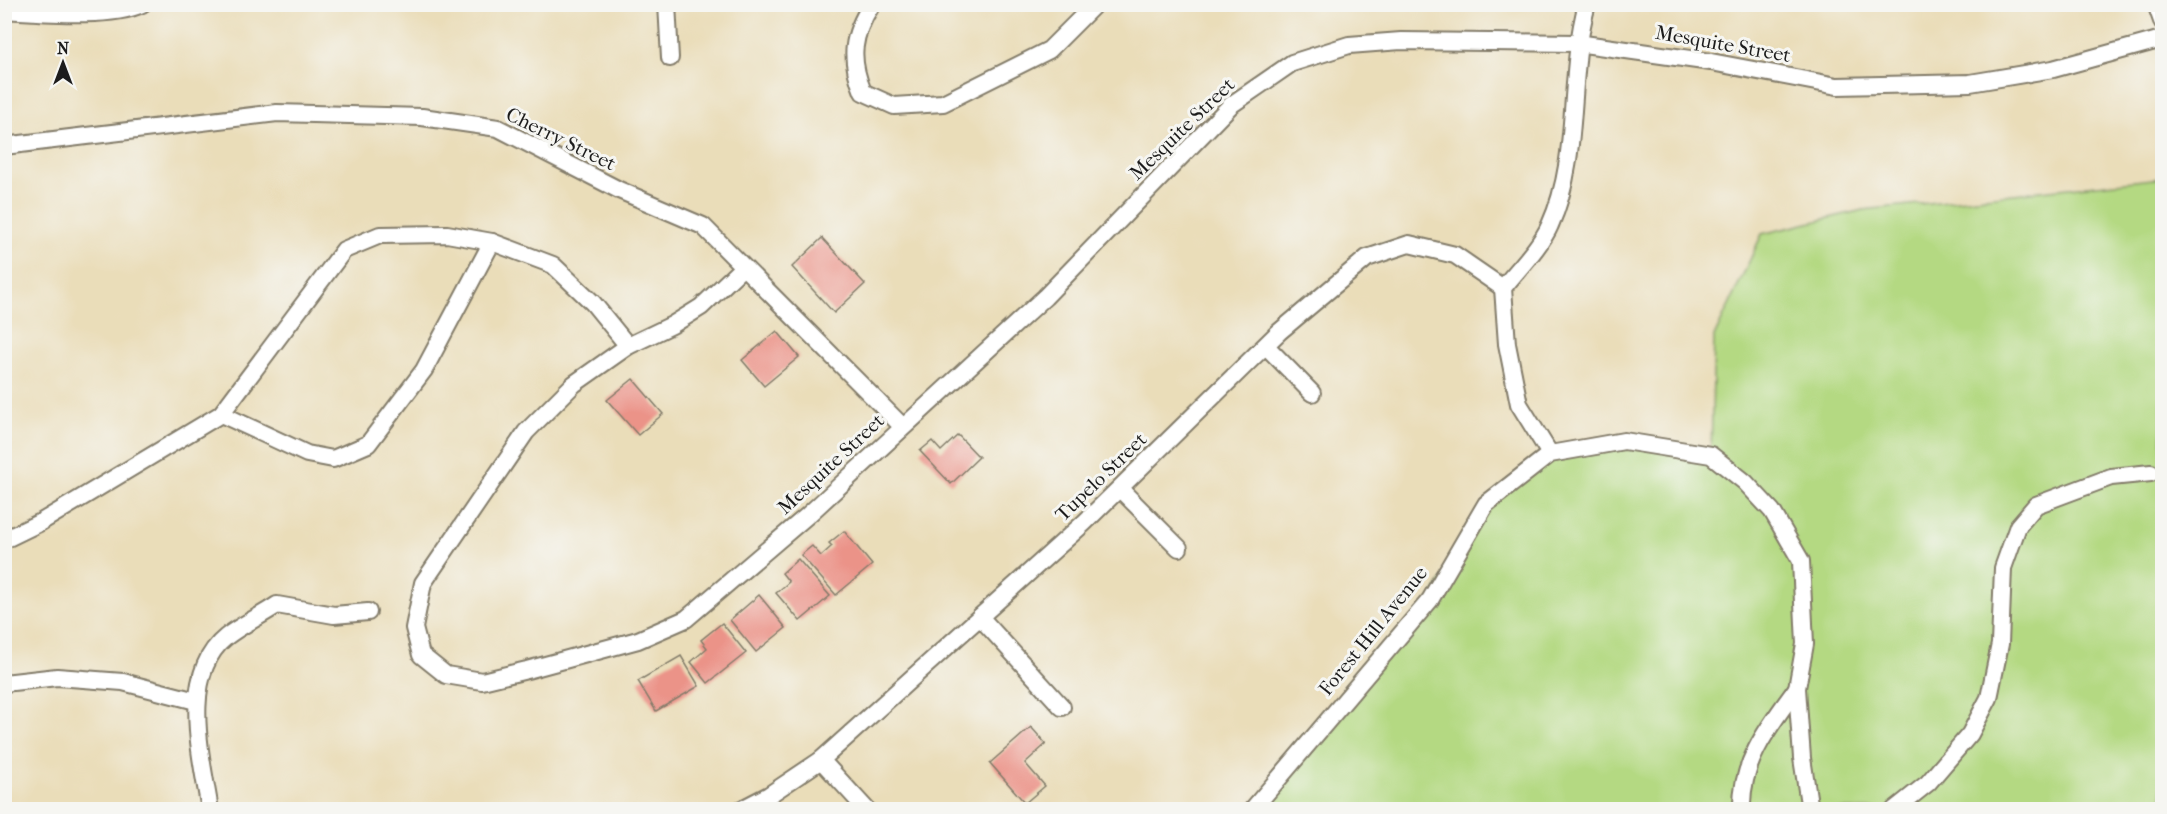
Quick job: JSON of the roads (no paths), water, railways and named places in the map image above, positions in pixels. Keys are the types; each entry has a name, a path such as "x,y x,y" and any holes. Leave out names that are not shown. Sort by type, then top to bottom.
{"street":[{"path":"4,10 69,13 132,9 142,4"},
{"path":"667,4 670,58"},
{"path":"872,4 858,25 854,52 855,74 862,92 894,106 943,103 1049,50 1095,4"},
{"path":"1550,454 1519,404 1507,344 1503,288 1550,227 1566,175 1577,43 1587,4"},
{"path":"2156,4 2163,21"},
{"name":"Mesquite Street","path":"628,346 574,384 526,432 423,583 414,628 421,655 446,675 482,681 638,640 686,619 808,515 902,426 1045,297 1231,105 1292,63 1359,44 1401,42 1577,43 1712,62 1836,86 1971,83 2053,69 2163,39"},
{"name":"Cherry Street","path":"4,146 277,113 422,117 498,128 619,190 703,226 902,426"},
{"path":"4,540 41,522 220,414 344,250 380,235 447,234 492,242 553,265 593,303 628,346 672,325 701,307 742,267"},
{"path":"220,414 307,454 333,459 368,444 424,370 492,242"},
{"name":"Tupelo Street","path":"740,810 769,795 821,760 1120,489 1266,346 1367,258 1409,244 1455,255 1503,288"},
{"path":"1266,346 1312,393"},
{"name":"Forest Hill Avenue","path":"1252,810 1430,600 1486,504 1550,454 1624,441 1712,455 1745,482 1772,511 1801,561 1805,644 1797,688 1802,758 1810,810"},
{"path":"1894,810 1928,783 1970,734 1989,698 2000,644 2003,568 2018,526 2036,505 2111,477 2151,473"},
{"path":"1120,489 1179,548"},
{"path":"210,810 196,701 207,661 224,638 278,605 334,615 368,612"},
{"path":"980,617 1062,707"},
{"path":"4,683 57,676 123,682 196,701"},
{"name":"Forest Hill Avenue","path":"1742,810 1746,771 1764,734 1797,688"},
{"path":"821,760 867,810"}]}
